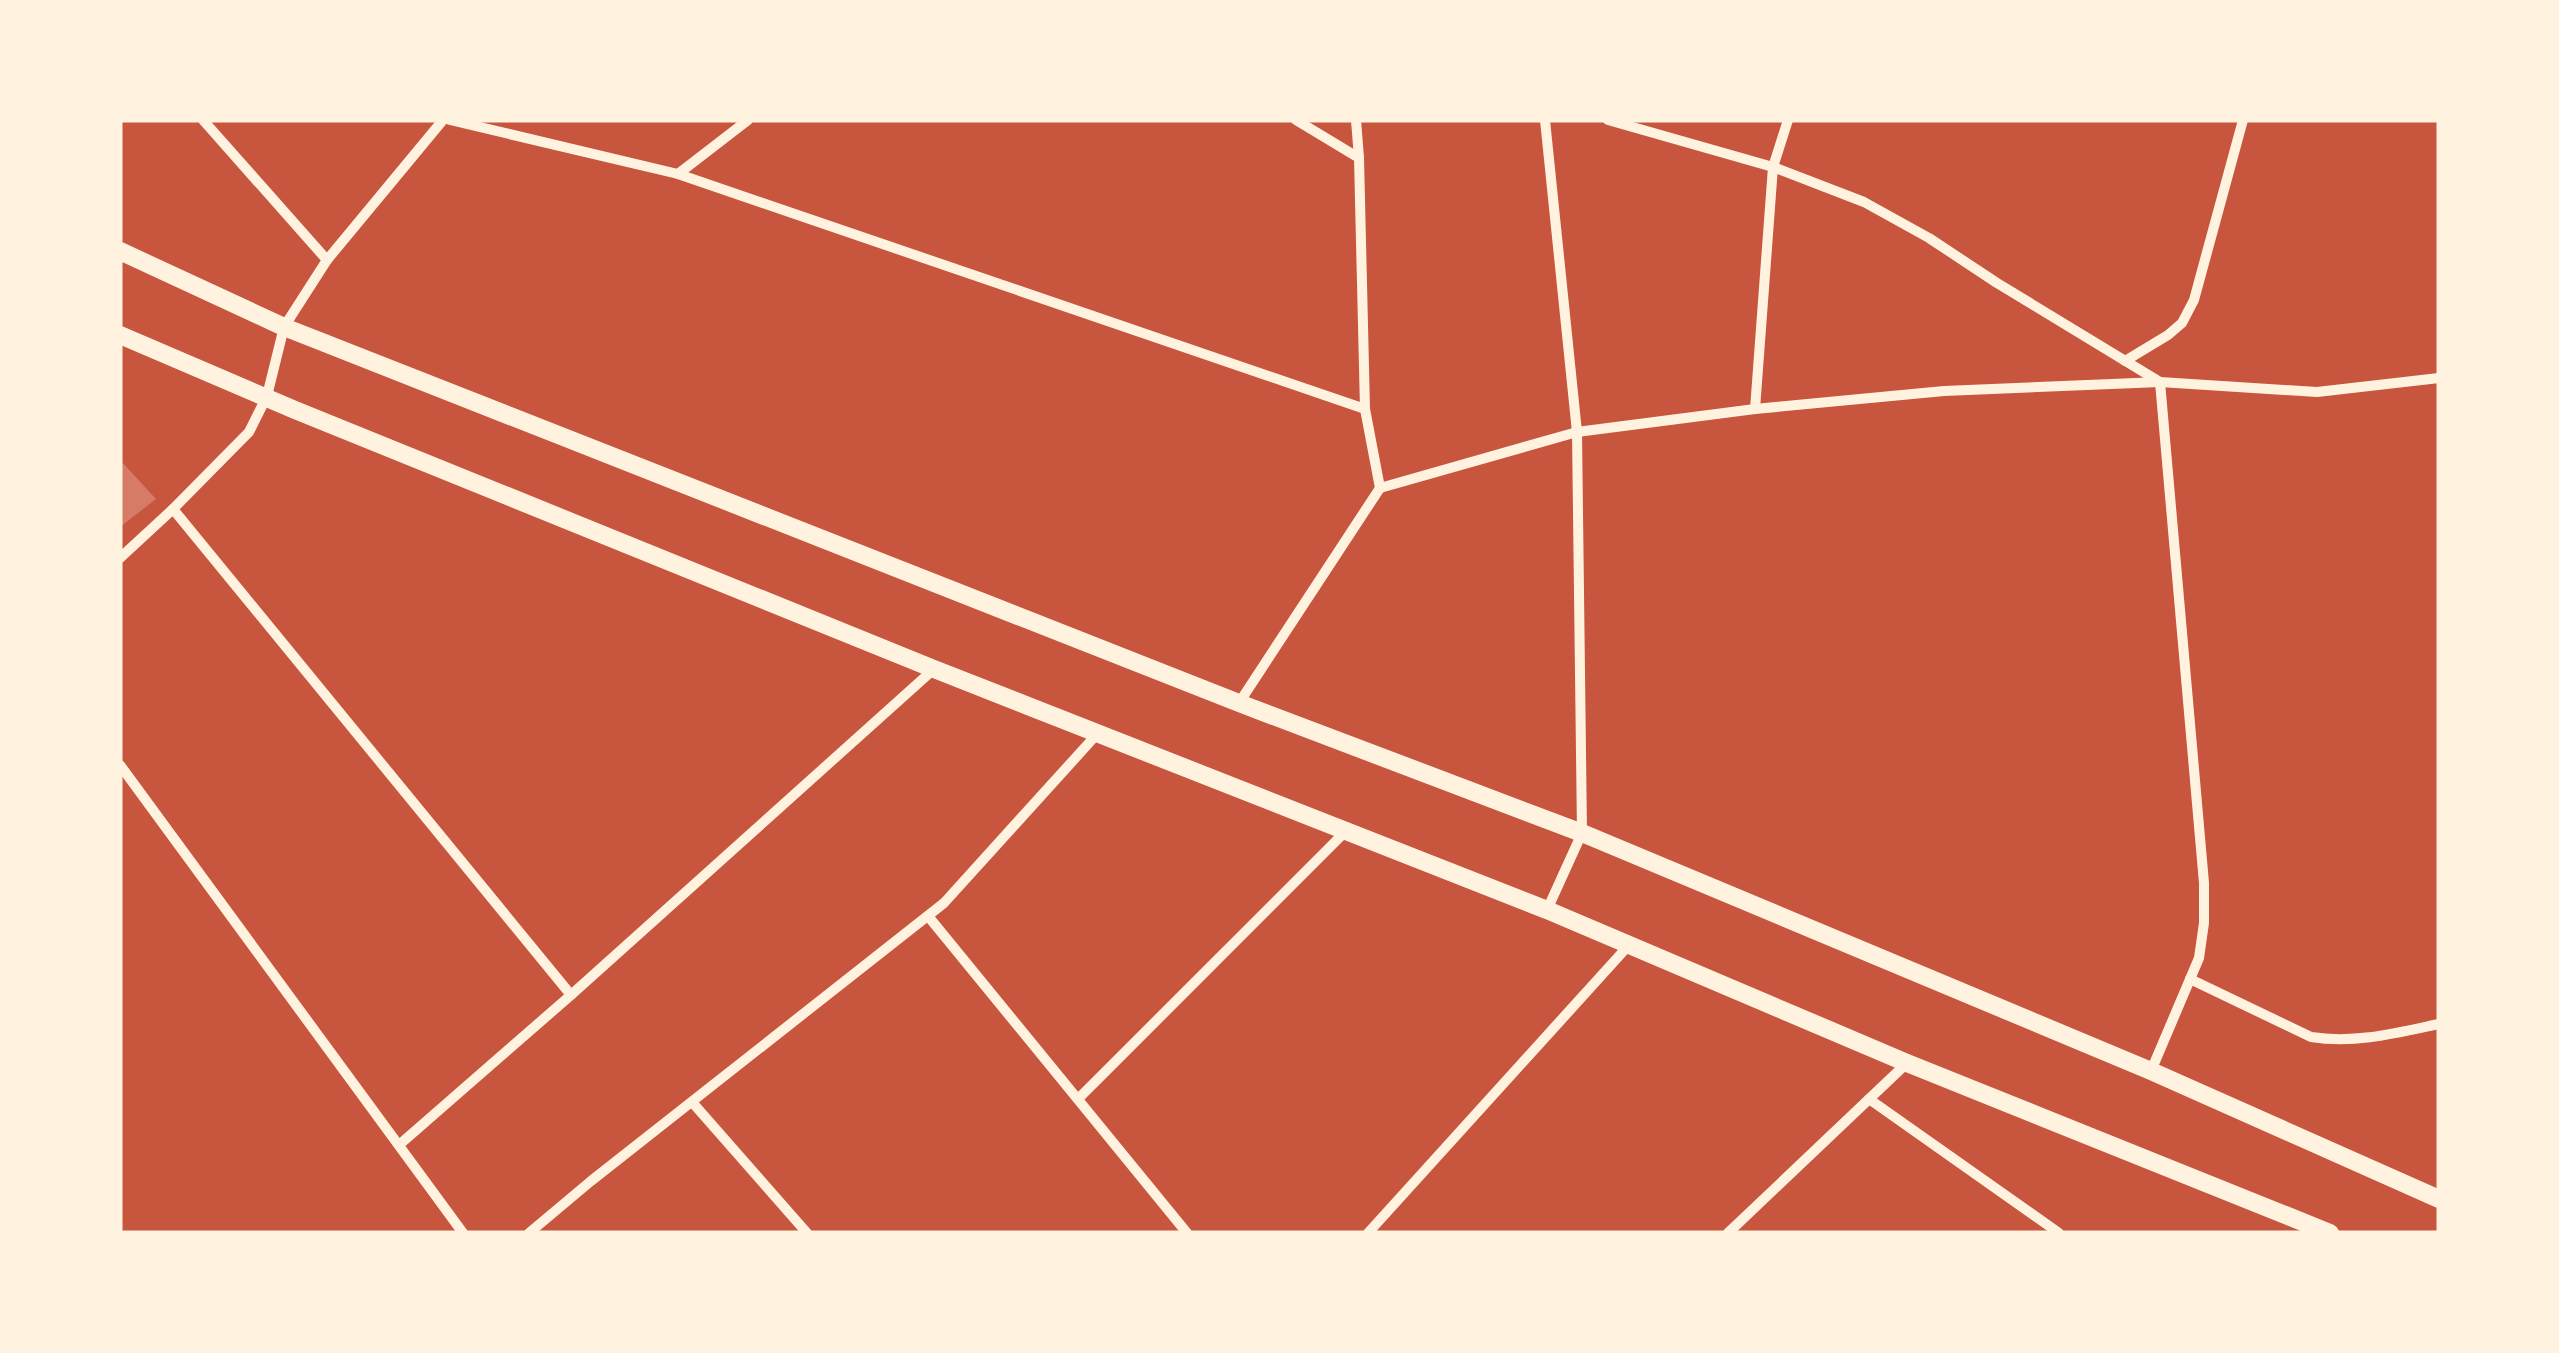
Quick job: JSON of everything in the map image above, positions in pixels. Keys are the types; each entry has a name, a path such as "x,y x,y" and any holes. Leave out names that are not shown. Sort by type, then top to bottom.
{"street":[{"path":"203,120 328,260"},
{"path":"120,558 249,432 267,396 284,328 328,260 443,120"},
{"path":"450,120 678,174 1365,409"},
{"path":"678,174 748,120"},
{"path":"1296,120 1359,158"},
{"path":"1356,120 1365,409 1380,488"},
{"path":"1545,120 1578,432 1582,833 1547,910"},
{"path":"1608,120 1773,167 1823,184 1881,211 2160,382"},
{"path":"1755,409 1773,167 1788,120"},
{"path":"2126,362 2182,323 2194,300 2243,120"},
{"path":"120,251 284,328 1238,704 1582,833 2152,1071 2439,1199"},
{"path":"120,334 313,418 934,669 1547,910 1907,1063 2330,1233"},
{"path":"1238,704 1380,488 1578,432 1755,409 1944,391 2160,382 2317,392 2439,378"},
{"path":"2152,1071 2199,958 2204,924 2204,883 2160,382"},
{"path":"173,509 570,995"},
{"path":"399,1145 934,669"},
{"path":"529,1233 944,903 1099,732"},
{"path":"120,765 464,1233"},
{"path":"1078,1100 1347,830"},
{"path":"928,916 1187,1233"},
{"path":"1368,1233 1629,945"},
{"path":"2190,980 2311,1038 2377,1036 2439,1024"},
{"path":"1728,1233 1907,1063"},
{"path":"1869,1100 2060,1233"},
{"path":"692,1102 807,1233"}],"building":[{"path":"120,460 156,499 120,527"}]}
